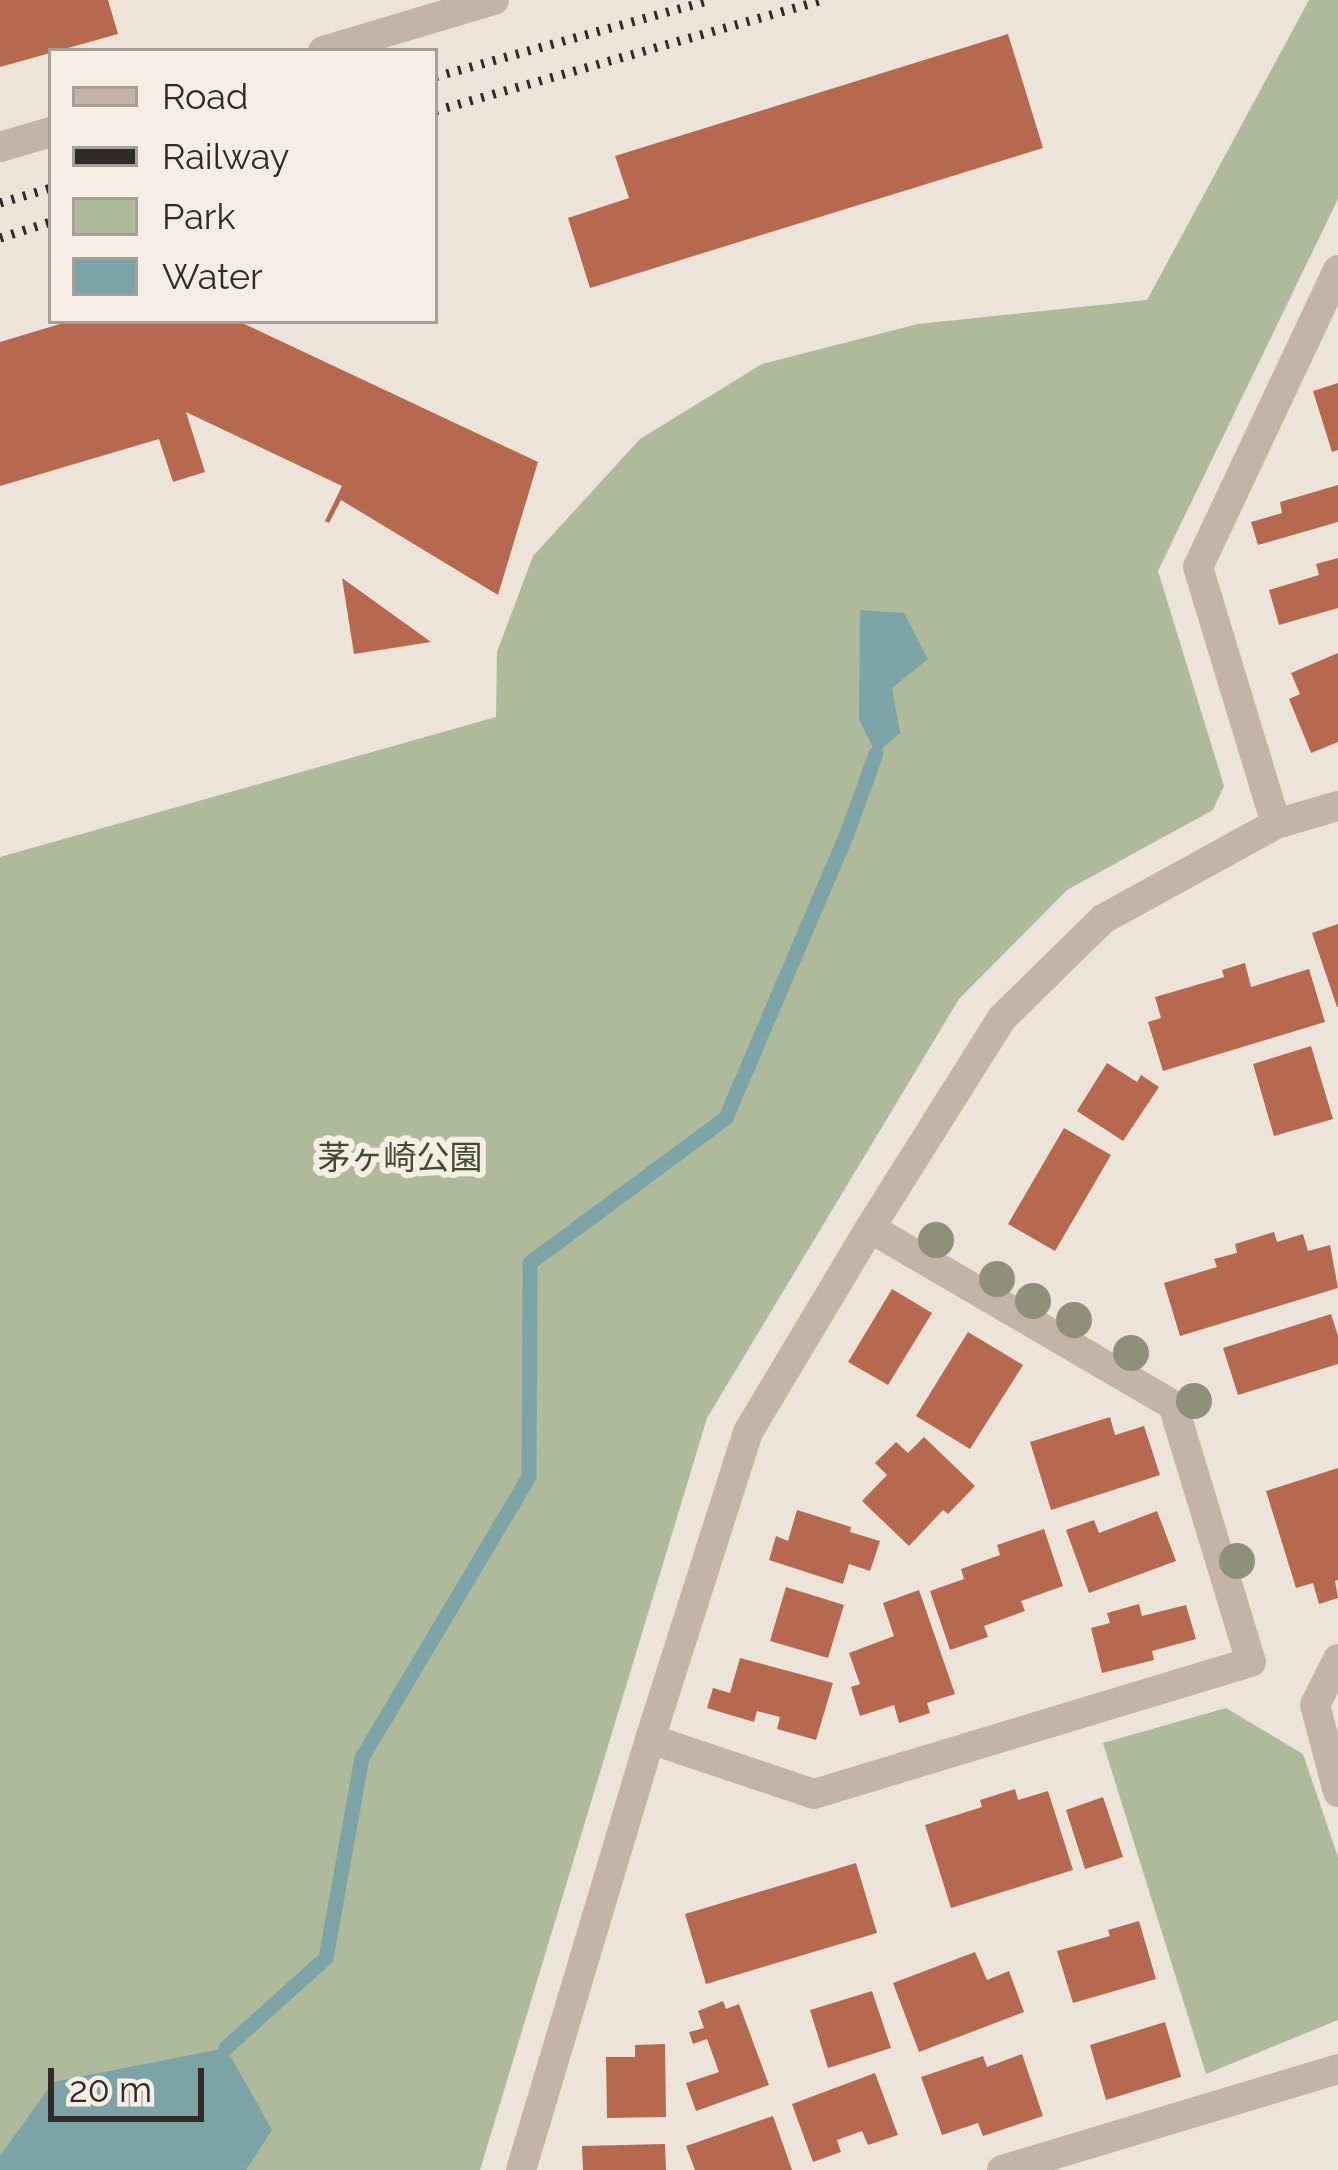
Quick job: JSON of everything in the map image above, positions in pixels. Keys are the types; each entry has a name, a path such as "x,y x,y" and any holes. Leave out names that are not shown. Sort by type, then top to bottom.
{"street":[{"path":"332,48 494,0"},
{"path":"0,147 48,133"},
{"path":"1276,824 1198,567 1338,270"},
{"path":"520,2170 748,1432 870,1228 1002,1018 1103,919 1276,824 1338,806"},
{"path":"650,1739 814,1794 1251,1662 1173,1405 870,1228"},
{"path":"1338,1659 1315,1705 1338,1792"},
{"path":"1002,2170 1338,2069"}],"green space":[{"name":"茅ヶ崎公園","path":"1309,0 1338,0 1338,199 1158,571 1224,786 1213,810 1067,890 959,999 707,1418 480,2170 0,2170 0,857 496,717 497,652 533,556 640,439 762,364 918,324 1147,300"},
{"path":"1226,1708 1303,1754 1338,1857 1338,2020 1206,2074 1103,1743"}],"water":[{"path":"860,610 904,613 928,659 892,688 900,733 876,754 859,719"},
{"path":"226,2048 272,2130 246,2170 0,2170 0,2156 53,2082"}],"building":[{"path":"0,0 108,0 118,34 68,48 48,48 48,54 0,67"},
{"path":"1008,34 1043,148 590,288 568,218 629,198 615,156"},
{"path":"60,324 244,324 538,462 498,595 341,500 329,523 325,521 342,486 186,412 205,472 173,482 159,439 0,486 0,342"},
{"path":"1338,383 1338,450 1332,452 1313,391"},
{"path":"1338,485 1338,522 1258,545 1251,522 1282,513 1280,502"},
{"path":"1338,558 1338,608 1279,625 1269,590 1319,575 1316,564"},
{"path":"342,578 431,642 354,654"},
{"path":"1338,653 1338,742 1311,753 1289,699 1300,694 1291,673"},
{"path":"1338,924 1338,1007 1337,1007 1312,933"},
{"path":"1245,963 1251,987 1309,969 1325,1022 1163,1071 1148,1022 1161,1018 1155,997 1224,977 1222,970"},
{"path":"1311,1046 1333,1119 1274,1136 1253,1064"},
{"path":"1107,1063 1137,1082 1141,1075 1159,1087 1123,1141 1077,1111"},
{"path":"1064,1128 1111,1155 1055,1251 1008,1224"},
{"path":"1274,1232 1277,1242 1303,1234 1308,1251 1330,1245 1338,1288 1180,1336 1164,1283 1217,1267 1214,1259 1237,1253 1235,1244"},
{"path":"892,1289 932,1313 888,1385 848,1362"},
{"path":"1331,1314 1338,1336 1338,1364 1238,1395 1223,1348"},
{"path":"968,1332 1023,1365 970,1449 916,1416"},
{"path":"1110,1417 1115,1435 1144,1426 1160,1475 1051,1510 1030,1442"},
{"path":"924,1437 975,1486 948,1514 943,1510 909,1546 862,1501 887,1475 875,1463 896,1442 908,1453"},
{"path":"1338,1468 1338,1598 1319,1604 1313,1583 1296,1588 1266,1491"},
{"path":"797,1510 880,1541 870,1571 849,1564 843,1584 769,1560 776,1536 788,1541"},
{"path":"1157,1511 1176,1561 1089,1593 1066,1530 1094,1520 1099,1533"},
{"path":"1044,1529 1063,1586 1021,1601 1025,1611 984,1626 988,1637 950,1650 930,1591 964,1579 961,1569 1000,1555 997,1545"},
{"path":"786,1587 844,1605 828,1658 770,1641"},
{"path":"919,1590 955,1694 927,1703 930,1713 899,1723 894,1705 860,1716 851,1687 860,1684 849,1653 894,1636 883,1603"},
{"path":"1139,1604 1142,1616 1186,1605 1196,1639 1152,1651 1154,1660 1102,1673 1091,1628 1110,1623 1107,1613"},
{"path":"740,1658 833,1683 816,1740 777,1729 780,1717 757,1711 754,1722 707,1708 713,1688 730,1693"},
{"path":"1015,1789 1018,1800 1048,1791 1073,1870 951,1908 925,1825 982,1807 980,1800"},
{"path":"1103,1797 1123,1857 1085,1869 1066,1810"},
{"path":"856,1863 877,1933 706,1984 685,1914"},
{"path":"1139,1921 1156,1979 1073,2003 1057,1951 1110,1936 1108,1930"},
{"path":"975,1952 987,1980 1009,1971 1024,2012 919,2052 893,1983"},
{"path":"872,1991 891,2048 828,2068 810,2010"},
{"path":"723,2001 726,2009 739,2004 769,2085 696,2111 686,2083 719,2072 707,2039 693,2044 689,2032 704,2028 698,2011"},
{"path":"1165,2022 1181,2077 1106,2100 1090,2045"},
{"path":"665,2044 666,2117 607,2118 606,2057 635,2057 635,2045"},
{"path":"1022,2054 1043,2116 983,2136 978,2123 942,2135 921,2077 983,2056 987,2067"},
{"path":"875,2073 898,2135 868,2145 862,2131 837,2140 841,2152 813,2162 792,2104"},
{"path":"773,2116 792,2170 695,2170 686,2146"},
{"path":"665,2144 666,2170 583,2170 582,2146"}],"waterway":[{"path":"226,2048 326,1958 362,1758 529,1477 530,1263 726,1118 847,834 876,754"}],"railway":[{"path":"438,76 711,0"},
{"path":"438,110 823,0"},
{"path":"0,203 48,189"},
{"path":"0,238 48,223"}]}
